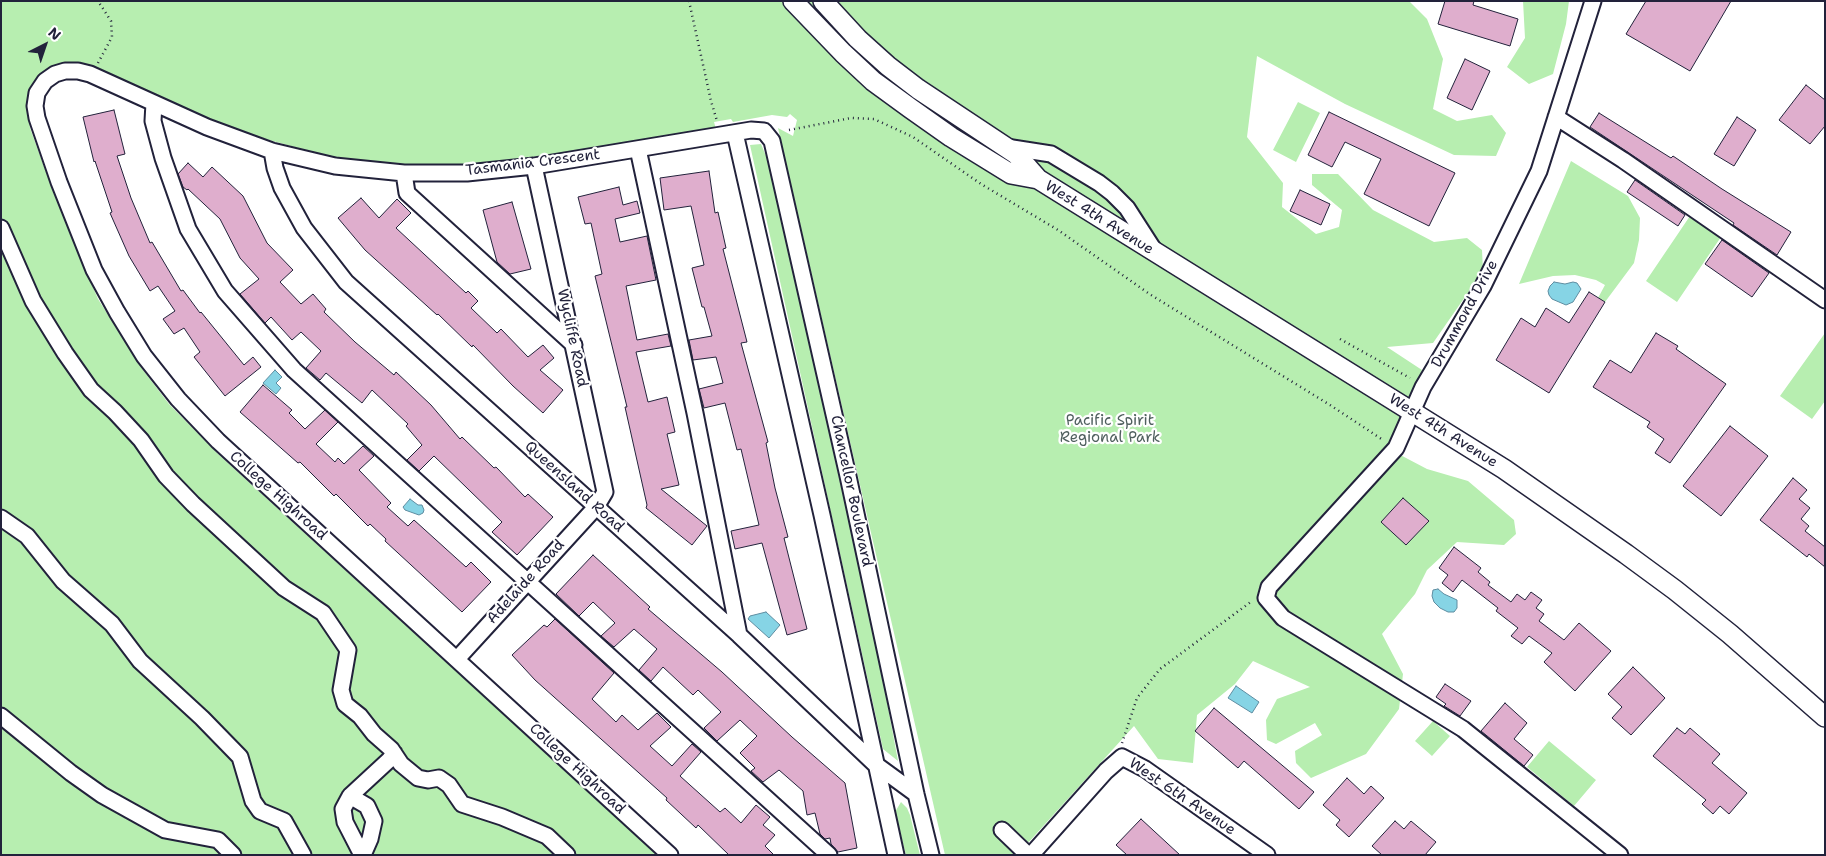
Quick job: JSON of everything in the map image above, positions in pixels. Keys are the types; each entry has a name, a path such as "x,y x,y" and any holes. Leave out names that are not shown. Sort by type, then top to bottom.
{"main road":[{"path":"793,1 842,53 874,81 910,108 951,137 1011,174 1038,180"},
{"path":"823,1 888,66 1016,154 1038,180"},
{"name":"West 4th Avenue","path":"1038,180 1504,469 1626,554 1730,634 1825,717"}],"street":[{"name":"Drummond Drive","path":"1269,587 1396,448 1423,387 1487,277 1539,171 1593,1"},
{"name":"College Highroad","path":"84,72 65,71 55,74 45,81 37,93 35,106 37,118 59,182 94,270 144,356 178,398 218,441 670,855"},
{"name":"Tasmania Crescent","path":"84,72 207,127 272,151 334,166 404,173 467,173 534,166 751,130 764,130"},
{"path":"154,103 153,121 155,130 188,229 225,291 294,370 829,855"},
{"path":"1556,117 1623,160 1825,300"},
{"name":"Chancellor Boulevard","path":"764,130 772,141 846,466 916,794 931,855"},
{"path":"734,133 822,515 896,855"},
{"path":"1004,147 1051,154 1099,183 1127,208 1156,253"},
{"path":"638,149 695,412 739,636"},
{"name":"Queensland Road","path":"272,151 275,168 282,188 304,228 346,282 739,636 875,764 916,794"},
{"name":"Wycliffe Road","path":"534,166 605,492 596,507"},
{"path":"404,173 407,193 574,346"},
{"path":"1,228 33,301 65,353 91,390 134,433 166,476 193,504 284,588 323,613 348,650 341,690 346,704 360,716 374,734 394,753 401,764 418,778 428,780 439,778 449,785 462,804 502,817 547,836 567,855"},
{"name":"Adelaide Road","path":"457,659 596,507"},
{"path":"1,518 27,536 63,581 112,624 140,662 202,718 240,757 253,801 260,811 284,821 303,855"},
{"path":"1269,587 1266,598 1284,618 1463,729 1620,855"},
{"path":"1,716 71,773 102,795 164,830 218,840 233,855"},
{"path":"363,855 345,822 343,809 350,796 389,760 394,753"},
{"path":"1002,830 1030,855 1106,771 1122,757"},
{"name":"West 6th Avenue","path":"1122,757 1145,769 1267,855"},
{"path":"350,796 367,806 374,821 370,839 363,855"}],"path":[{"path":"84,72 109,45 112,37 111,21 98,1"},
{"path":"689,1 711,101 718,124 734,133"},
{"path":"790,130 851,118 874,119 913,136 981,184 1058,230 1151,295 1330,404 1385,441"},
{"path":"1340,339 1410,378"},
{"path":"1122,757 1122,743 1137,698 1160,669 1269,587"}],"green space":[{"name":"Pacific Spirit Regional Park","path":"1,1 1409,1 1427,19 1443,59 1433,109 1457,121 1492,115 1506,133 1496,156 1454,155 1345,104 1257,56 1247,137 1283,183 1282,207 1316,234 1339,227 1342,210 1312,185 1312,174 1338,174 1373,210 1434,242 1467,238 1482,250 1483,271 1433,343 1387,347 1422,370 1394,440 1387,448 1427,469 1468,481 1514,520 1516,534 1504,545 1457,542 1427,570 1415,594 1382,634 1403,674 1399,709 1366,754 1311,778 1296,763 1295,751 1322,735 1315,723 1276,744 1267,740 1266,720 1277,699 1310,687 1253,661 1235,684 1197,715 1193,763 1158,759 1134,726 1017,855 945,855 778,128 793,136 797,120 790,114 787,117 772,115 733,122 731,119 714,122 716,129 470,165 417,165 365,162 335,158 236,131 79,64 28,103 30,128 54,194 98,299 143,370 169,404 218,454 657,855 1,855"},
{"path":"1523,1 1569,1 1566,24 1553,74 1529,84 1507,67 1525,38"},
{"path":"1298,102 1320,113 1296,162 1273,150"},
{"path":"761,144 769,163 876,643 898,761 883,749 750,145"},
{"path":"1571,161 1628,196 1640,218 1639,240 1634,263 1605,302 1598,298 1605,285 1596,280 1575,275 1553,276 1519,284"},
{"path":"1692,213 1723,234 1677,302 1646,281"},
{"path":"1825,333 1825,401 1812,419 1780,396"},
{"path":"1433,721 1450,736 1432,756 1415,741"},
{"path":"1549,741 1596,780 1574,806 1527,767"},
{"path":"901,802 907,808 910,815 920,855 906,855 895,812"}],"water":[{"path":"1554,282 1565,284 1577,283 1581,289 1573,302 1566,305 1552,299 1549,295 1548,291"},
{"path":"275,370 282,377 276,383 281,388 276,394 263,383"},
{"path":"410,499 418,505 422,505 423,513 419,515 405,510 403,507"},
{"path":"1438,589 1457,600 1457,608 1454,612 1448,612 1440,608 1434,602 1433,590"},
{"path":"766,612 780,625 769,638 748,619 750,616"},
{"path":"1236,686 1259,702 1252,713 1228,698"}],"building":[{"path":"1445,1 1474,1 1473,5 1518,19 1510,46 1438,24"},
{"path":"1646,1 1731,1 1690,71 1626,34"},
{"path":"1465,59 1490,71 1472,110 1447,98"},
{"path":"1806,85 1825,100 1825,126 1810,144 1779,120"},
{"path":"114,110 125,154 117,156 131,198 150,243 152,242 181,291 183,290 244,365 253,357 261,367 225,396 194,357 200,352 184,328 174,334 163,319 175,311 158,286 150,291 129,256 110,213 112,212 94,162 83,117"},
{"path":"1329,112 1455,173 1429,226 1364,194 1381,159 1345,142 1332,167 1308,155"},
{"path":"1599,113 1671,158 1673,156 1791,232 1777,255 1733,225 1734,223 1590,127"},
{"path":"1737,117 1756,130 1734,166 1714,154"},
{"path":"188,163 203,177 212,167 243,196 267,243 293,270 280,282 301,304 313,294 326,309 324,312 355,342 394,375 396,372 431,405 460,439 462,437 494,468 496,467 525,497 528,494 553,517 517,555 492,532 502,522 434,456 419,471 407,460 422,445 406,426 408,424 372,390 362,403 326,373 320,380 306,368 321,351 301,332 292,340 271,317 265,323 240,294 259,279 240,258 220,219 188,189 183,187 178,174"},
{"path":"709,171 715,213 718,212 726,248 723,249 747,342 741,343 768,442 766,443 775,488 788,537 784,538 807,629 787,635 762,543 735,549 731,531 759,525 741,449 737,450 725,403 704,408 699,389 723,383 716,357 693,360 689,340 712,336 692,268 704,265 691,206 664,210 660,178"},
{"path":"1635,180 1685,215 1678,226 1627,192"},
{"path":"619,187 623,205 637,201 640,213 615,219 620,242 647,236 656,280 626,286 637,340 668,334 671,346 636,352 648,402 667,397 675,432 667,434 679,485 661,489 707,526 692,545 646,508 647,505 625,407 627,407 595,276 602,274 591,223 585,224 578,197"},
{"path":"1300,190 1330,204 1321,225 1290,211"},
{"path":"361,198 379,218 397,199 411,213 396,228 466,293 468,291 478,301 471,308 497,333 501,329 528,357 543,345 554,358 540,370 563,390 543,413 513,386 473,345 472,347 438,314 365,250 338,218"},
{"path":"512,202 531,269 510,274 497,262 483,210"},
{"path":"1722,240 1769,273 1752,297 1705,264"},
{"path":"1589,292 1605,302 1549,393 1496,360 1521,318 1535,327 1546,308 1569,323"},
{"path":"1656,333 1678,346 1676,349 1726,384 1670,463 1655,453 1664,439 1647,427 1650,422 1593,387 1610,360 1631,373"},
{"path":"263,385 292,410 289,413 305,429 325,410 338,422 316,444 335,462 338,458 344,464 363,446 374,456 359,470 391,503 387,507 408,526 414,520 466,567 471,562 491,582 462,612 385,541 386,539 370,524 368,526 336,494 334,496 300,462 298,463 240,412"},
{"path":"1730,426 1768,456 1721,516 1683,486"},
{"path":"1793,478 1807,490 1799,499 1810,508 1801,519 1809,526 1805,531 1825,547 1825,567 1809,554 1807,557 1760,520"},
{"path":"1403,498 1429,521 1406,545 1381,522"},
{"path":"1454,547 1481,568 1478,572 1490,582 1488,585 1511,602 1517,594 1525,600 1531,592 1542,600 1536,608 1544,614 1539,621 1564,640 1579,623 1611,651 1575,691 1544,662 1552,653 1529,636 1522,644 1511,636 1518,628 1496,611 1498,608 1462,580 1453,592 1442,583 1448,575 1439,568"},
{"path":"593,555 650,607 648,609 722,672 845,783 857,848 838,852 831,844 830,838 825,839 820,834 815,813 807,815 803,791 779,770 763,782 751,771 755,768 740,753 757,736 740,720 717,741 704,728 721,712 698,690 693,695 663,667 651,681 639,670 657,649 634,629 614,647 601,636 615,623 593,602 579,616 556,594"},
{"path":"555,619 614,673 592,699 616,722 622,715 638,730 657,713 671,727 650,746 672,766 692,744 701,752 680,776 720,812 725,808 741,823 756,805 770,817 763,825 775,835 765,846 774,855 729,855 698,825 696,828 666,800 667,798 535,680 512,655 544,625 547,627"},
{"path":"1633,667 1665,698 1631,735 1612,718 1622,707 1608,694"},
{"path":"1445,684 1471,701 1460,716 1444,706 1446,704 1436,697"},
{"path":"1505,703 1527,723 1514,739 1533,755 1524,766 1481,731"},
{"path":"1214,708 1314,792 1299,809 1244,761 1238,768 1195,731"},
{"path":"1677,728 1685,734 1690,728 1720,754 1712,763 1747,793 1729,814 1720,806 1713,814 1702,804 1706,800 1653,756"},
{"path":"1347,778 1364,794 1371,786 1384,798 1349,837 1336,825 1340,820 1323,805"},
{"path":"1141,819 1180,855 1127,855 1116,845"},
{"path":"1395,821 1404,829 1411,821 1436,842 1425,855 1382,855 1372,846"}]}
